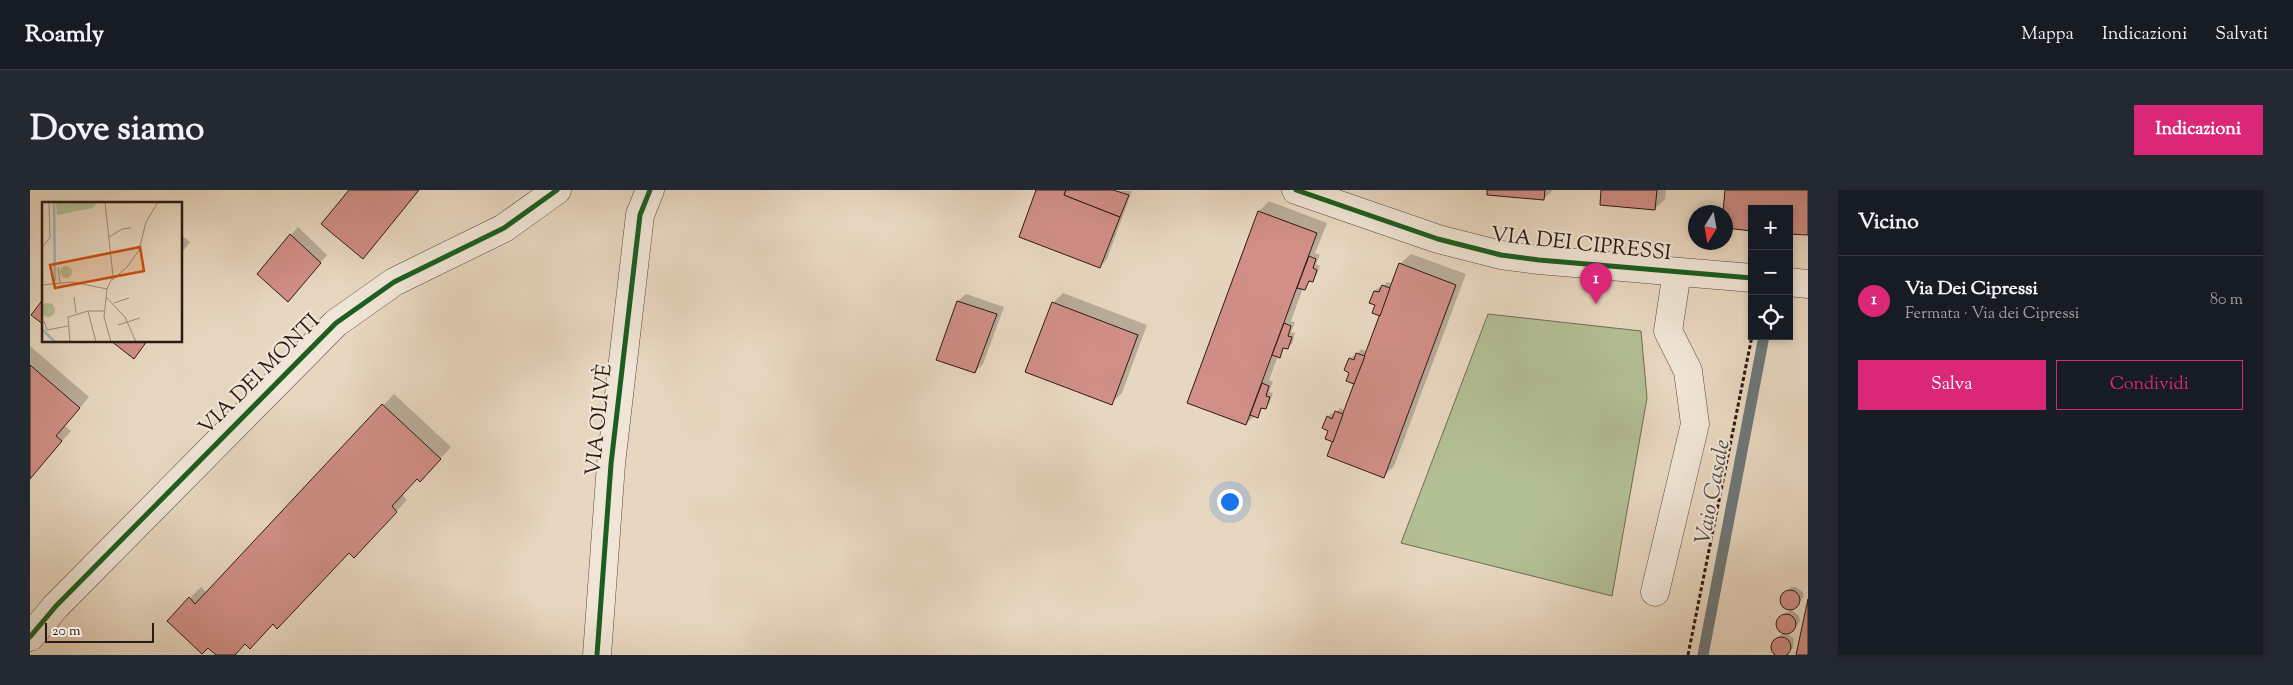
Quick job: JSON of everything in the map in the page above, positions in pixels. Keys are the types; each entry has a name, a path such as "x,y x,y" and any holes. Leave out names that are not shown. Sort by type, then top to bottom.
{"street":[{"name":"VIA DEI MONTI","path":"30,637 56,606 336,322 394,282 504,228 557,190"},
{"name":"VIA OLIVÈ","path":"597,655 611,464 640,215 650,190"},
{"name":"VIA DEI CIPRESSI","path":"1296,190 1438,239 1501,255 1539,260 1748,278"},
{"path":"1655,592 1695,424 1688,371 1668,331 1677,272"},
{"path":"1793,282 1808,284"}],"path":[{"path":"1688,655 1751,340"}],"green space":[{"path":"1488,314 1641,331 1647,398 1612,596 1401,543"}],"building":[{"path":"349,190 419,190 363,259 321,224"},
{"path":"1036,190 1066,190 1064,195 1120,217 1100,268 1019,237"},
{"path":"1066,190 1113,190 1129,195 1120,217 1064,195"},
{"path":"1487,190 1545,190 1544,200 1487,195"},
{"path":"1601,190 1657,190 1655,210 1600,205"},
{"path":"1725,190 1808,190 1808,235 1793,234 1793,205 1748,205 1748,231 1733,229 1733,205 1724,205"},
{"path":"1258,211 1317,233 1246,425 1187,403"},
{"path":"290,234 321,263 288,302 257,274"},
{"path":"1309,256 1316,259 1313,268 1317,270 1313,282 1309,281 1305,290 1297,288"},
{"path":"1399,263 1456,285 1384,478 1327,456"},
{"path":"1382,285 1390,288 1380,316 1372,313 1375,305 1369,303 1374,291 1379,292"},
{"path":"42,301 42,323 31,315"},
{"path":"957,301 997,314 975,373 936,360"},
{"path":"1052,302 1138,335 1112,405 1025,372"},
{"path":"1284,323 1291,326 1288,336 1292,337 1288,349 1283,348 1280,358 1272,355"},
{"path":"112,342 146,342 134,359"},
{"path":"1356,353 1365,356 1354,384 1346,381 1349,373 1344,370 1349,358 1354,360"},
{"path":"30,365 80,408 56,436 62,441 30,479"},
{"path":"1262,383 1269,386 1266,396 1270,397 1266,409 1261,408 1258,418 1250,415"},
{"path":"382,404 441,459 420,482 417,479 392,506 397,512 354,558 349,553 277,629 273,624 250,649 245,644 235,655 216,655 208,648 202,654 167,621 189,597 195,604"},
{"path":"1335,411 1343,414 1333,442 1325,439 1328,431 1322,428 1327,416 1332,419"},
{"path":"1790,590 1797,593 1800,600 1797,607 1790,610 1783,607 1780,600 1783,593"},
{"path":"1808,599 1808,655 1796,655"},
{"path":"1782,614 1790,614 1796,620 1796,628 1790,634 1782,634 1776,628 1776,620"},
{"path":"1781,637 1788,640 1791,647 1788,654 1781,657 1774,654 1771,647 1774,640"}],"waterway":[{"name":"Vaio Casale","path":"1703,655 1763,340"}],"cycle path":[{"path":"30,637 56,606 336,323 394,282 504,228 557,190"},
{"path":"597,655 611,464 640,215 650,190"},
{"path":"1296,190 1438,239 1501,255 1539,260 1748,278"}],"place":[{"name":"Via Dei Cipressi","path":"1596,304"}]}
